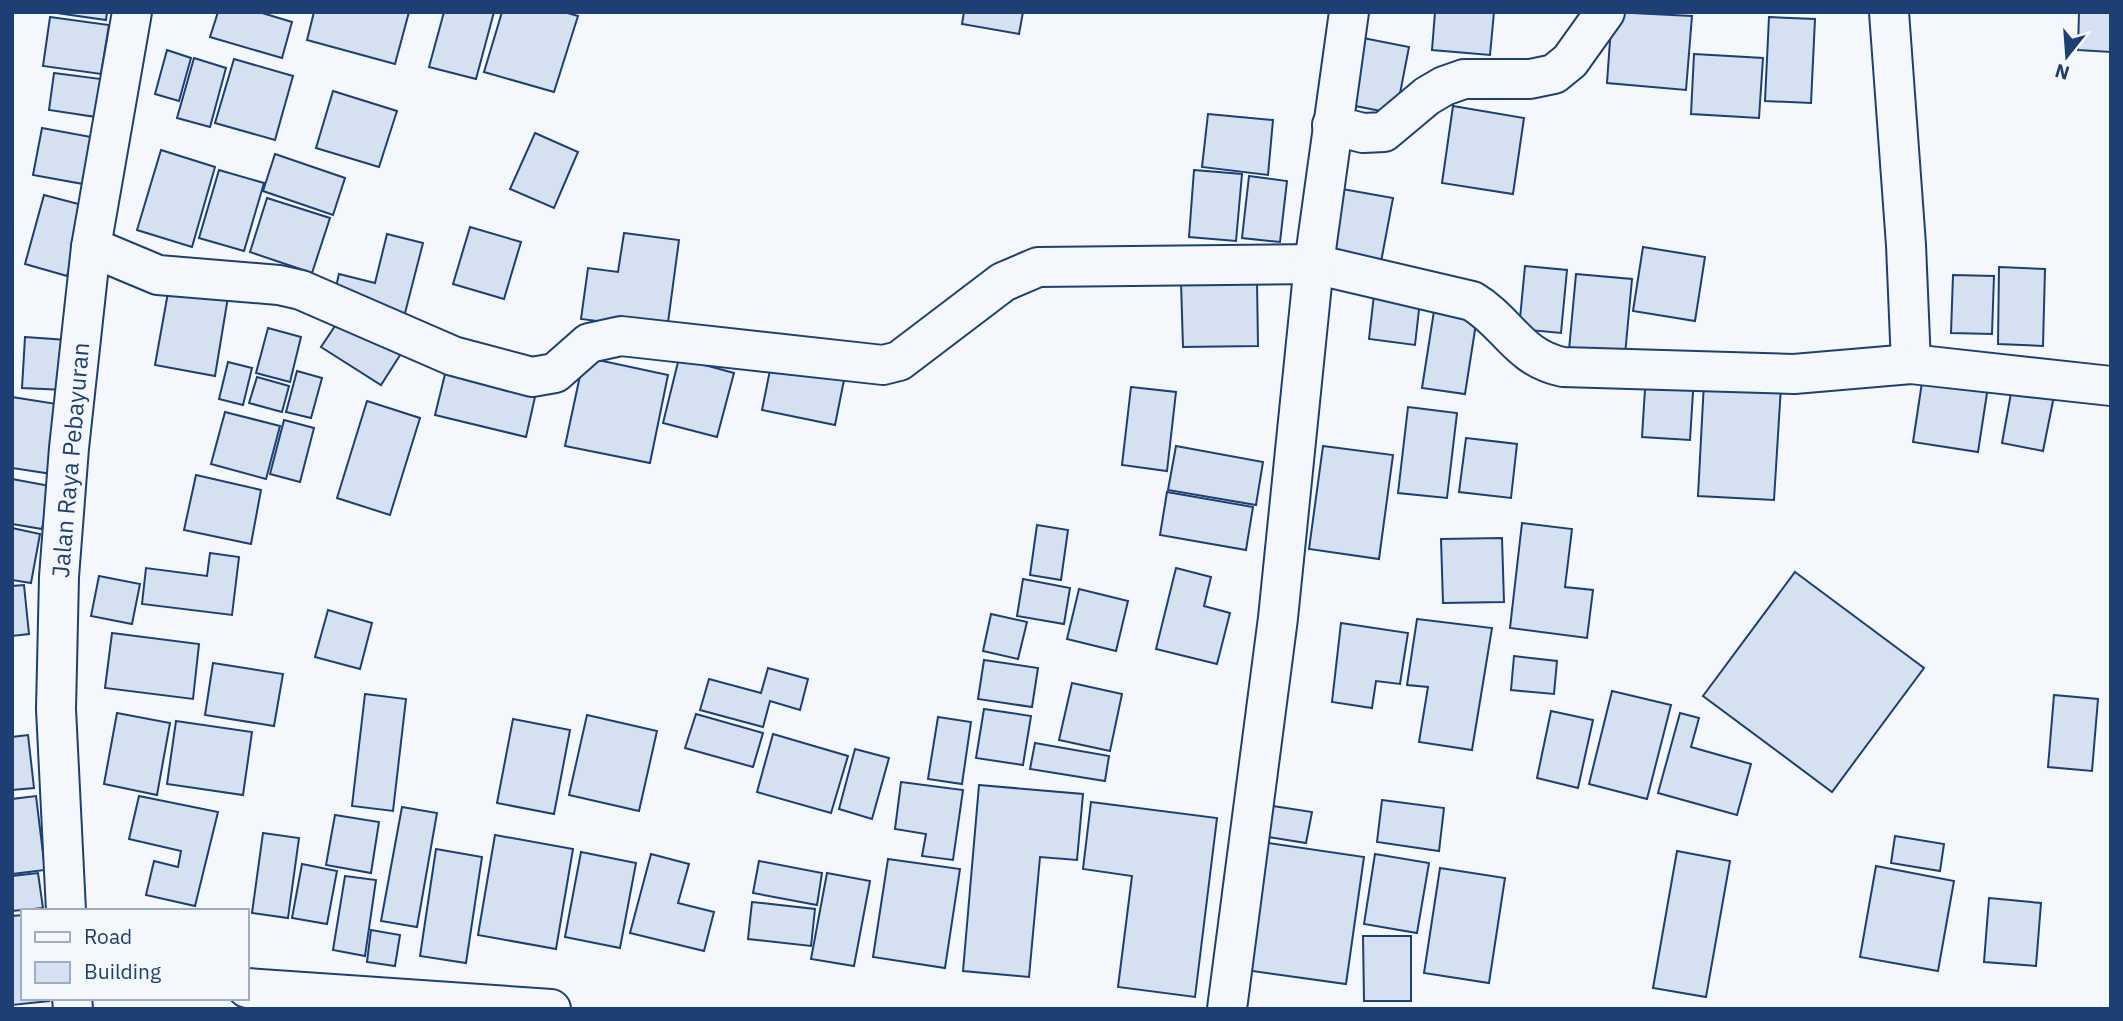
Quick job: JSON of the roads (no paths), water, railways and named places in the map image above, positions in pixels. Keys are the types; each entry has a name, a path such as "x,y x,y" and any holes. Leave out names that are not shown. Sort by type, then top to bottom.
{"street":[{"name":"Jalan Raya Pebayuran","path":"66,909 56,709 59,578 69,448 91,247 132,12"},
{"path":"1227,1009 1278,618 1314,264 1349,12"},
{"path":"1332,125 1363,133 1384,132 1444,86 1464,79 1530,79 1554,74 1570,61 1605,12"},
{"path":"1889,12 1906,245 1911,364"},
{"path":"91,247 158,275 279,285 300,290 433,349 532,377 555,373 589,343 621,336 883,365 899,361 1003,282 1038,267 1314,264 1472,301 1483,307 1540,362 1563,367 1794,374 1911,364 2111,386"},
{"path":"248,988 551,1009"}]}
